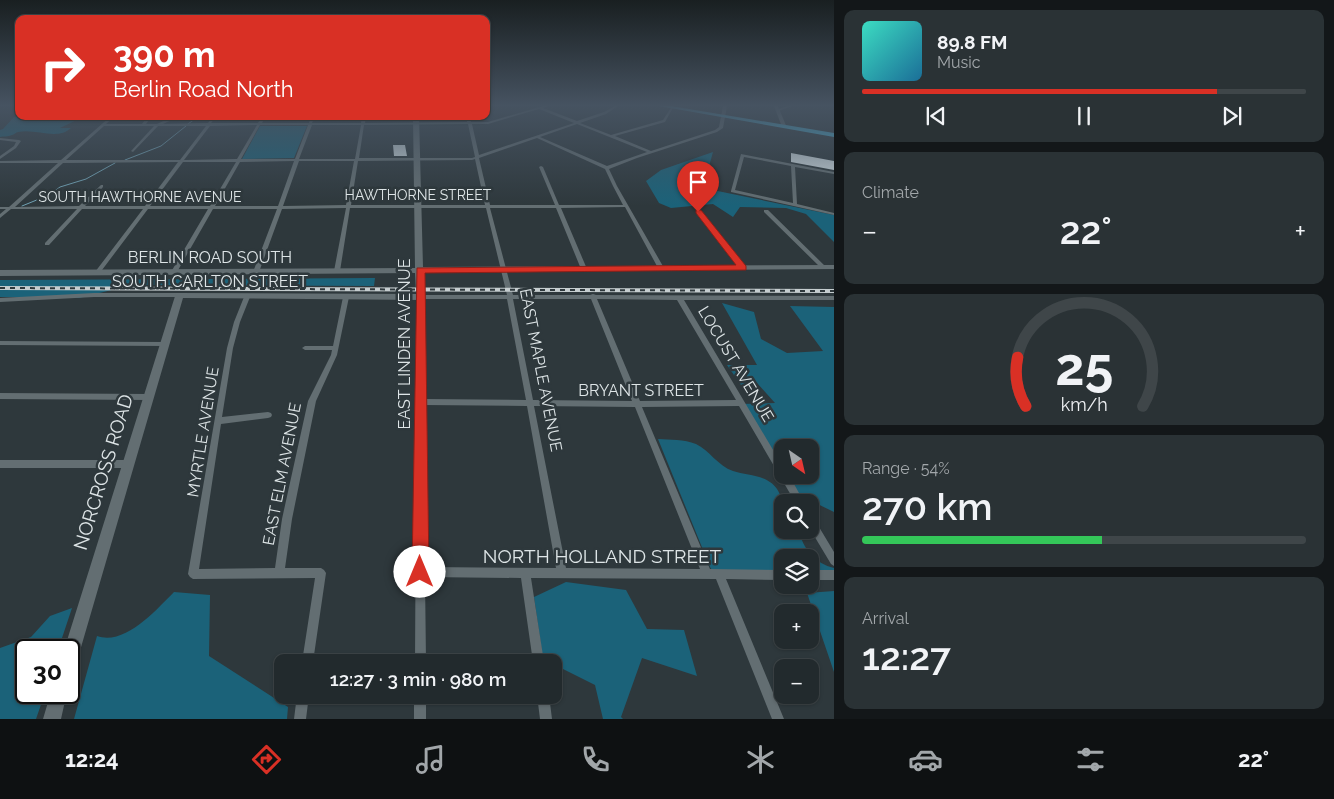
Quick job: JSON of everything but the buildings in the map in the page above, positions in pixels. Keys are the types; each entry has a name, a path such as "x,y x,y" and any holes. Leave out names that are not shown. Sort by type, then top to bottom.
{"street":[{"path":"0,160 15,147 18,141 5,140"},
{"path":"0,217 88,140"},
{"path":"133,151 144,140"},
{"path":"97,273 196,140"},
{"path":"174,272 250,140"},
{"path":"256,272 304,140"},
{"path":"336,271 360,140"},
{"name":"EAST LINDEN AVENUE","path":"417,140 420,270 420,654"},
{"name":"EAST MAPLE AVENUE","path":"474,140 510,297 562,573"},
{"path":"0,160 418,160 478,158 531,140"},
{"path":"544,140 607,168 661,268"},
{"path":"621,140 651,152"},
{"path":"607,168 691,140"},
{"path":"834,173 742,155 733,191 834,214"},
{"path":"793,165 795,205"},
{"path":"541,167 584,269"},
{"path":"46,244 78,208 101,186"},
{"name":"HAWTHORNE STREET","path":"280,207 626,206"},
{"name":"SOUTH HAWTHORNE AVENUE","path":"0,208 280,207"},
{"path":"766,211 823,267"},
{"path":"698,212 743,268"},
{"name":"BERLIN ROAD SOUTH","path":"0,273 834,267"},
{"name":"SOUTH CARLTON STREET","path":"0,300 94,295 420,297"},
{"name":"NORCROSS ROAD","path":"75,639 179,296"},
{"path":"593,296 707,574"},
{"path":"420,297 679,296 834,298"},
{"name":"LOCUST AVENUE","path":"679,296 774,458"},
{"name":"MYRTLE AVENUE","path":"247,297 234,332 194,574 279,573"},
{"name":"EAST ELM AVENUE","path":"279,573 287,519 312,401 330,368 346,297"},
{"path":"0,343 164,344"},
{"path":"305,348 336,348"},
{"path":"0,396 148,397"},
{"name":"BRYANT STREET","path":"420,402 638,404 742,402"},
{"path":"218,421 268,415"},
{"path":"0,464 127,464"},
{"path":"819,535 834,561"},
{"name":"NORTH HOLLAND STREET","path":"420,572 774,574"},
{"path":"525,572 537,654"},
{"path":"279,573 321,573 309,654"},
{"path":"719,574 778,719"},
{"path":"819,575 834,575"},
{"path":"52,719 56,704"},
{"path":"300,719 302,704"},
{"path":"420,704 420,719"},
{"path":"544,704 546,719"}],"shaded area":[{"path":"253,140 301,140 294,158 242,159"},
{"path":"713,152 703,188 834,215 834,242 806,214 786,208 740,207 733,217 713,204 671,208 659,203 646,181 661,170"},
{"path":"375,278 374,286 132,285 79,298 0,297 0,280"},
{"path":"722,303 754,312 761,339 787,353 823,351 790,306 834,307 834,512 819,505 819,494 797,494 791,484 819,484 819,439 774,439 774,456 743,404 775,403 757,383 741,385 727,365 757,365"},
{"path":"658,439 691,442 705,450 728,469 762,478 773,484 780,494 774,494 774,539 802,539 807,549 774,549 774,572 713,572"},
{"path":"819,561 834,568 834,573 819,573"},
{"path":"566,582 626,590 647,629 684,630 697,676 642,658 621,717 623,719 603,719 595,685 562,668 562,654 542,654 534,597"},
{"path":"834,591 834,672 819,628 819,604 811,604 807,594 819,594 819,592"},
{"path":"174,592 210,595 209,656 274,698 274,704 283,704 288,707 287,719 74,719 78,704 80,704 80,697 97,636 108,638 118,636 129,631 149,616"},
{"path":"72,608 62,639 25,639 31,637 50,616"},
{"path":"15,643 15,704 41,704 36,719 0,719 0,648"}],"waterway":[{"path":"125,160 161,146 169,140"},
{"path":"22,206 49,195 60,187 86,179 115,163"}],"railway":[{"path":"0,288 834,291"}],"route":[{"path":"420,572 420,270 743,268 698,212"}]}
